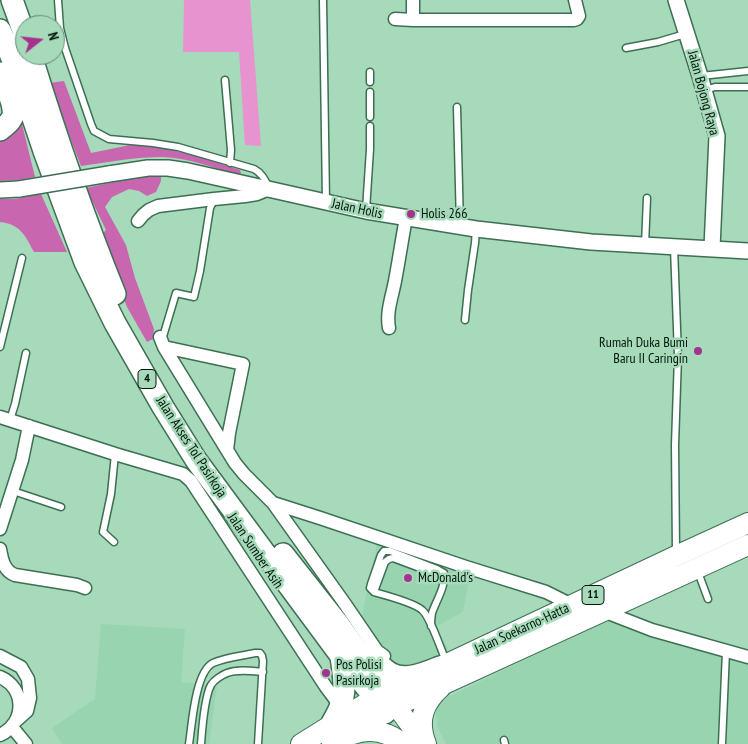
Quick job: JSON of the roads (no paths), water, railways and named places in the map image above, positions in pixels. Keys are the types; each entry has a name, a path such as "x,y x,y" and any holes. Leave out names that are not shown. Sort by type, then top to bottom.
{"highway":[{"path":"12,0 17,15"},
{"name":"Jalan Akses Tol Pasirkoja","path":"0,30 16,68 44,152 85,262 115,323 158,399 196,460 341,656 387,696"},
{"name":"Jalan Akses Tol Pasirkoja","path":"34,65 59,145 95,244 120,304 144,353 214,462 339,625 387,696"},
{"path":"0,73 13,107 13,116 0,130"},
{"name":"Jalan Soekarno-Hatta","path":"445,671 572,605 748,523"},
{"name":"Jalan Soekarno-Hatta","path":"301,744 336,729 387,696 445,671 603,611 748,545"},
{"path":"341,656 344,695 336,729 356,733 372,731 388,734 403,744"},
{"path":"387,696 398,676 414,676 445,671"},
{"path":"425,744 422,722 425,706 445,671"}],"main road":[{"path":"387,696 408,744"},
{"path":"387,696 425,744"}],"street":[{"path":"412,0 413,20"},
{"path":"395,19 574,20 579,16 575,0"},
{"name":"Jalan Bojong Raya","path":"676,0 715,129 717,146 712,248"},
{"name":"Jalan Holis","path":"0,190 20,189 148,168 168,168 366,211 460,227 591,242 748,251"},
{"path":"138,221 149,210 158,206 245,196 269,189"},
{"path":"389,328 388,310 396,278 406,218"},
{"path":"162,342 243,364 227,450"},
{"path":"162,342 235,463 273,503 377,651 394,663 387,696"},
{"name":"Jalan Sumber Asih","path":"5,418 183,474 191,481 326,687 336,729"},
{"path":"0,530 22,460 29,426"},
{"path":"273,503 546,592 572,605"},
{"path":"0,549 5,568 9,573 86,588"},
{"path":"603,611 652,630 748,657"},
{"path":"0,656 21,667 28,679 30,698 27,711 9,729"},
{"path":"0,676 10,682 15,689 20,704 19,712 9,729"},
{"path":"9,729 15,744"},
{"path":"9,729 26,744"}],"lane":[{"path":"58,0 60,28 65,48 94,130 109,140 178,147 258,171 265,179 269,189"},
{"path":"323,0 326,202"},
{"path":"626,48 687,34"},
{"path":"702,83 748,71"},
{"path":"370,72 370,82"},
{"path":"225,80 231,150 230,163"},
{"path":"702,83 715,87 748,87"},
{"path":"370,92 370,117"},
{"path":"457,107 460,227"},
{"path":"366,211 370,126"},
{"path":"644,246 647,198"},
{"path":"162,342 176,293 194,297 202,263 210,208 214,199"},
{"path":"465,320 476,243 476,229"},
{"path":"674,247 678,356 675,445 676,556"},
{"path":"0,347 22,258"},
{"path":"5,418 15,404 26,353"},
{"path":"114,542 103,532 111,494 115,454"},
{"path":"13,491 61,508"},
{"path":"431,626 433,611 444,581 444,573 437,568 384,551 370,588 374,592 422,610 428,618 445,671"},
{"path":"697,568 708,599"},
{"path":"722,744 726,651"},
{"path":"189,744 198,684 203,673 211,664 222,660 260,653 263,660 258,744"},
{"path":"201,744 207,697 211,685 226,673 240,671 262,672"}],"place":[{"name":"Holis 266","path":"411,214"},
{"name":"Rumah Duka Bumi Baru II Caringin","path":"698,351"},
{"name":"McDonald's","path":"408,578"},
{"name":"Pos Polisi Pasirkoja","path":"326,673"}]}
